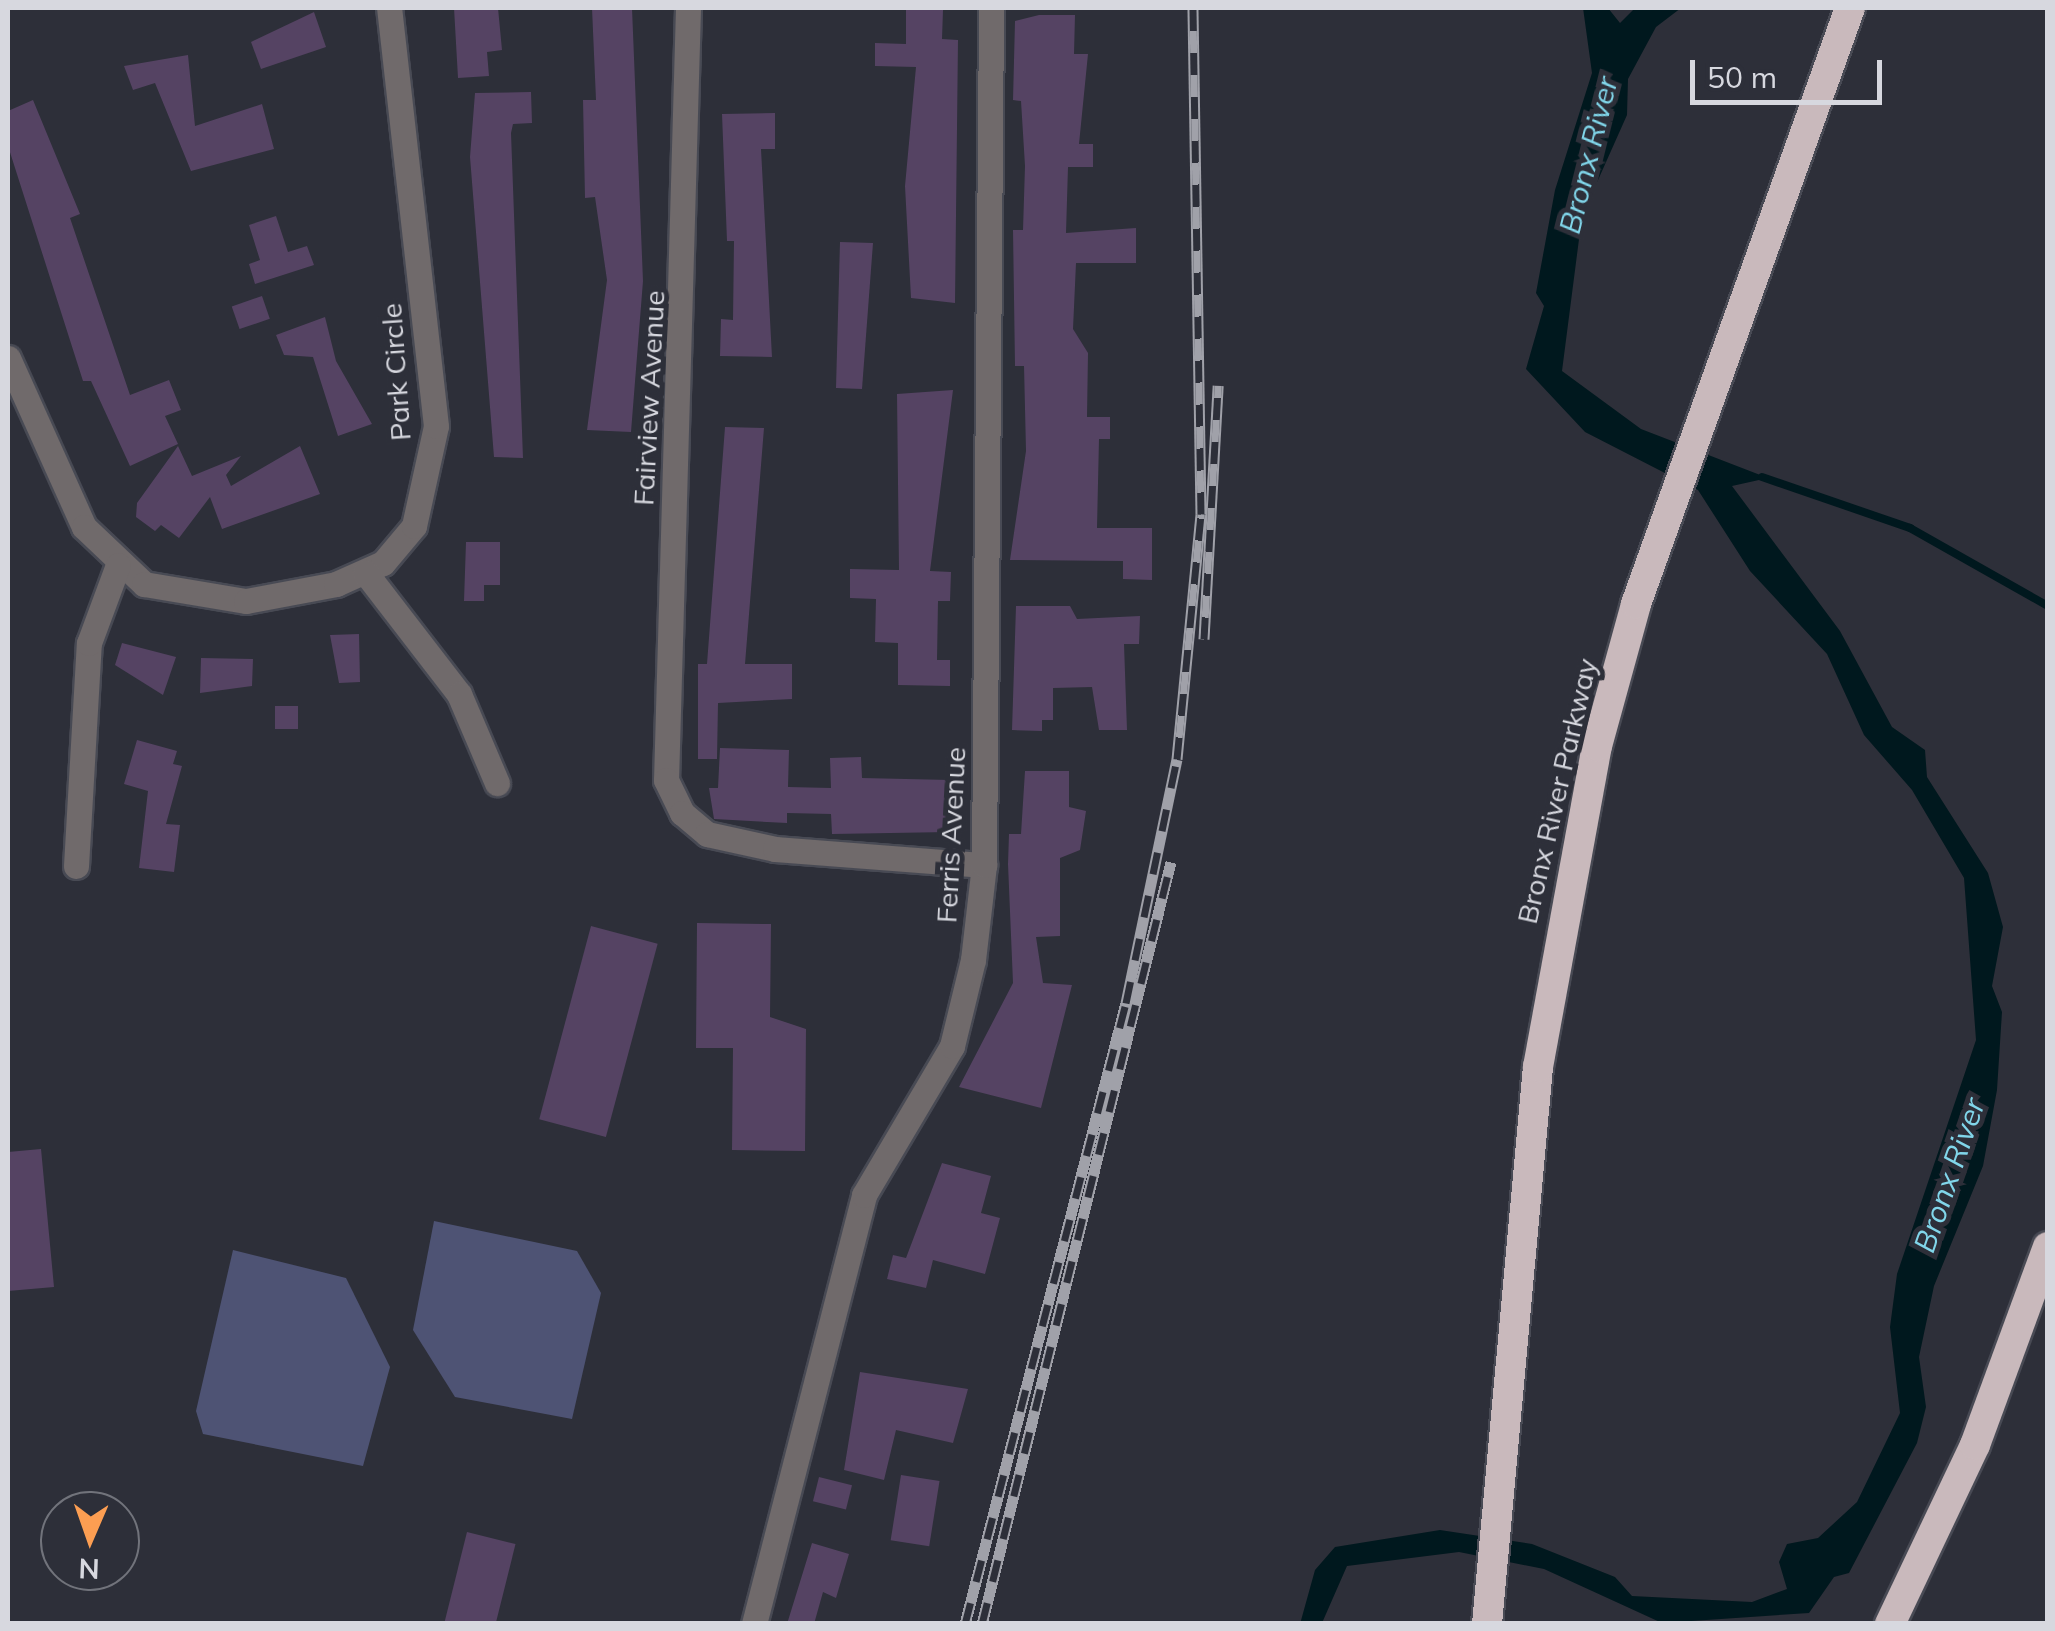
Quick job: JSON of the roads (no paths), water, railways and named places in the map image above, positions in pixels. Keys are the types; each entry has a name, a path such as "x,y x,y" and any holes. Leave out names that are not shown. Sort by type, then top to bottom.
{"highway":[{"name":"Bronx River Parkway","path":"1487,1624 1506,1491 1551,974 1608,698 1664,524 1850,8"},
{"path":"1890,1624 1994,1400 2048,1247"}],"street":[{"name":"Park Circle","path":"8,358 84,528 118,565 174,594 246,601 365,572 414,526 436,426 389,8"},
{"name":"Fairview Avenue","path":"688,8 688,249 662,740 672,791 708,834 775,849 984,865"},
{"name":"Ferris Avenue","path":"754,1624 864,1196 960,1022 984,865 992,8"},
{"path":"76,866 89,643 118,565"},
{"path":"365,572 459,694 497,783"}],"water":[{"name":"Bronx River","path":"1583,8 1608,8 1620,23 1635,8 1681,8 1656,27 1628,79 1627,115 1582,216 1562,371 1641,429 1768,478 1732,486 1840,631 1892,727 1925,750 1927,777 1988,873 2003,927 1992,986 2002,1012 1997,1090 1983,1166 1934,1286 1919,1357 1926,1407 1917,1443 1849,1573 1834,1577 1809,1613 1662,1623 1544,1569 1459,1552 1347,1566 1322,1623 1300,1624 1315,1570 1335,1547 1440,1530 1532,1544 1615,1577 1632,1596 1752,1602 1787,1589 1779,1562 1787,1544 1818,1538 1857,1502 1900,1413 1890,1327 1897,1274 1976,1040 1964,878 1912,790 1864,735 1827,654 1750,571 1698,490 1585,432 1526,369 1544,306 1536,293 1555,190 1592,73"}],"waterway":[{"path":"1762,477 1910,528 2048,606"}],"railway":[{"path":"965,1624 1126,1003 1177,759 1201,514 1193,8"},
{"path":"1204,639 1218,385"},
{"path":"982,1624 1171,862"}]}
